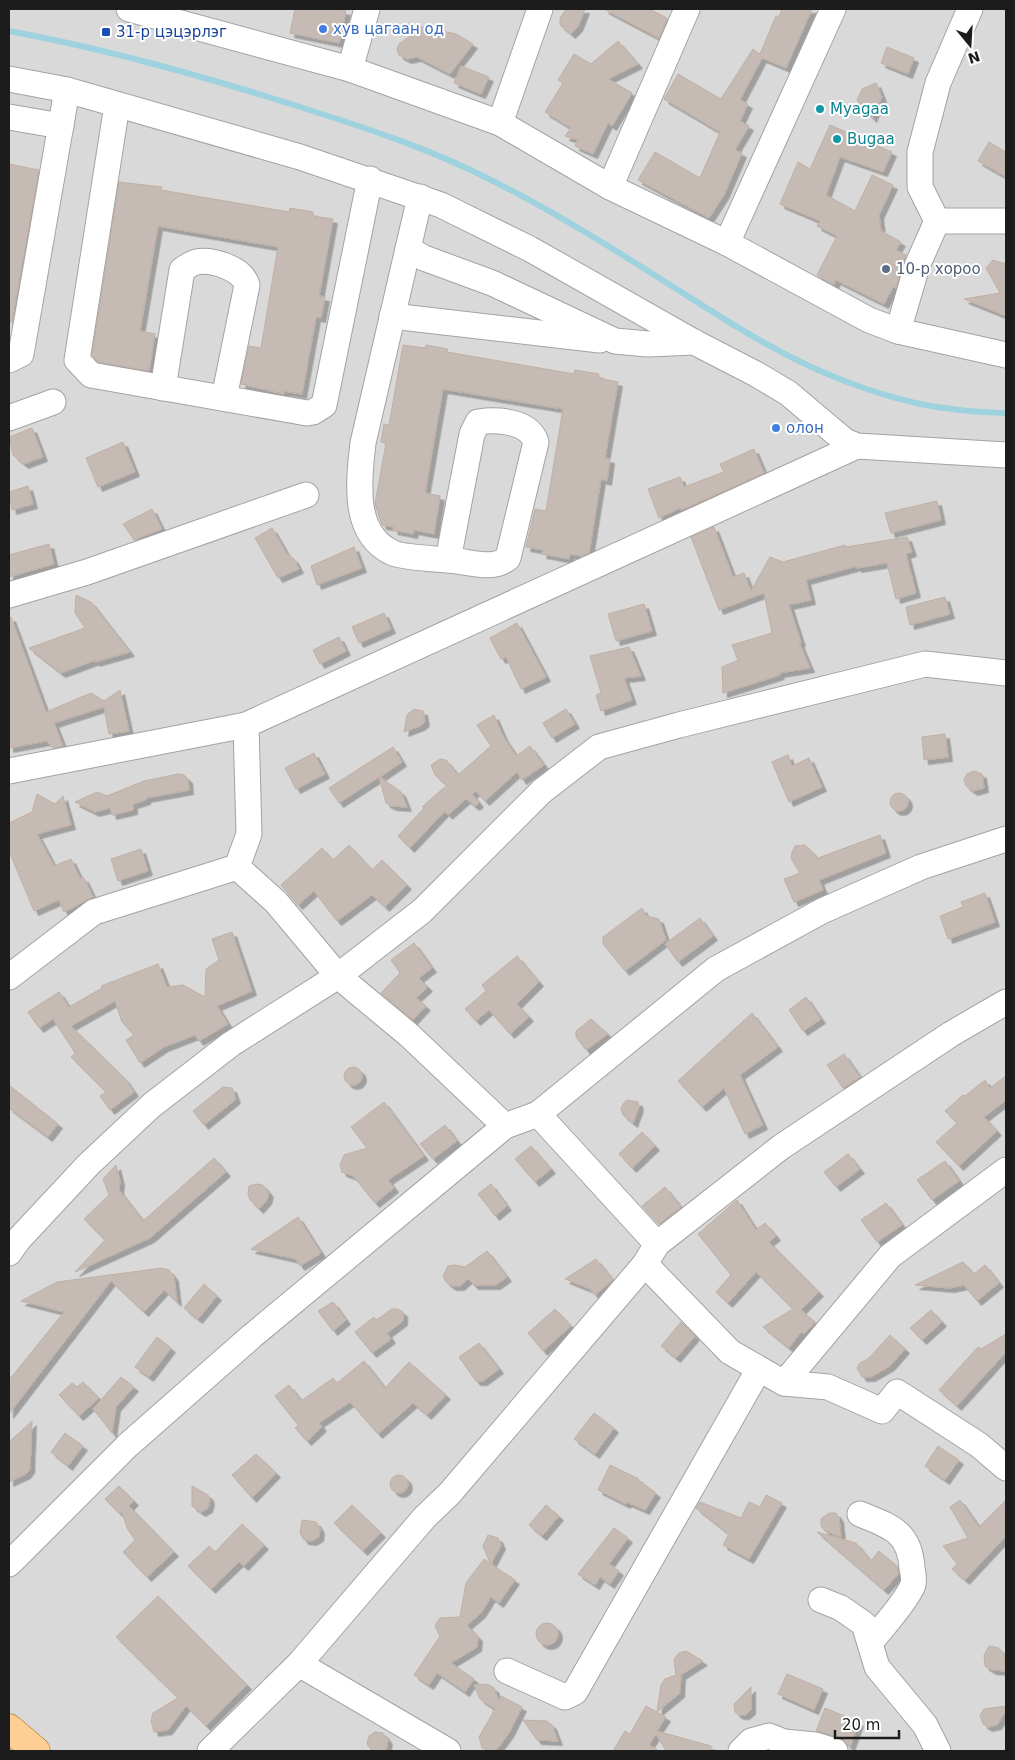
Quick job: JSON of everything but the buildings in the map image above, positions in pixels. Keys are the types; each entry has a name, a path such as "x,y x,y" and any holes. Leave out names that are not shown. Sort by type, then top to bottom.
{"main road":[{"path":"9,1728 36,1751"}],"street":[{"path":"129,9 350,69 500,123 610,188 727,243 869,320 898,331 1006,355"},
{"path":"350,69 367,9"},
{"path":"500,123 540,9"},
{"path":"610,188 687,9"},
{"path":"727,243 833,9"},
{"path":"898,331 917,266 936,221 920,187 920,152 938,83 970,9"},
{"path":"9,79 67,90 117,104 370,179 441,205 530,248 694,342 756,374 788,393 845,441 857,446 1006,455"},
{"path":"9,360 21,354 67,90"},
{"path":"117,104 77,360 91,375 307,413 313,412 324,405 370,179"},
{"path":"9,117 61,126"},
{"path":"420,197 363,443 358,483 362,515 375,539 393,553 448,560 496,566 508,558 536,442 533,433 524,426 488,420 478,422 472,434 448,560"},
{"path":"936,221 1006,221"},
{"path":"408,249 424,258 492,283 615,341"},
{"path":"163,388 182,270 193,263 203,261 236,270 245,278 247,285 224,398"},
{"path":"392,316 648,344 694,342"},
{"path":"9,418 53,402"},
{"path":"9,771 246,725 857,446"},
{"path":"9,595 87,572 306,495"},
{"path":"9,1254 19,1239 88,1165 152,1105 231,1044 338,976 422,911 542,791 599,748 688,722 925,664 1006,674"},
{"path":"237,867 249,834 246,725"},
{"path":"9,1564 128,1445 244,1342 505,1126 538,1114 716,969 822,911 920,868 1006,839"},
{"path":"237,867 276,902 338,976 409,1036 505,1126"},
{"path":"9,977 19,968 58,942 94,912 237,867"},
{"path":"210,1751 299,1664 424,1518 450,1493 651,1254 781,1147 951,1034 1006,1002"},
{"path":"538,1114 730,1352 784,1383 828,1387 882,1411 898,1392 979,1445 1006,1468"},
{"path":"784,1383 890,1256 1006,1170"},
{"path":"507,1671 565,1697 575,1692 759,1369"},
{"path":"860,1514 889,1526 908,1542 912,1562 913,1584 898,1608 870,1643"},
{"path":"821,1600 841,1608 864,1624 877,1668 925,1726 938,1751"},
{"path":"299,1664 448,1751"},
{"path":"741,1751 751,1741 769,1736 784,1742 815,1745 835,1751"}],"shaded area":[{"path":"9,9 1006,9 1006,1751 9,1751"}],"waterway":[{"path":"9,31 78,45 180,71 307,109 413,146 464,167 535,203 602,242 748,333 810,367 861,387 907,401 959,410 1006,413"}],"place":[{"name":"хув цагаан од","path":"323,29"},
{"name":"31-р цэцэрлэг","path":"106,32"},
{"name":"Myagaa","path":"820,109"},
{"name":"Bugaa","path":"837,139"},
{"name":"10-р хороо","path":"886,269"},
{"name":"олон","path":"776,428"}]}
